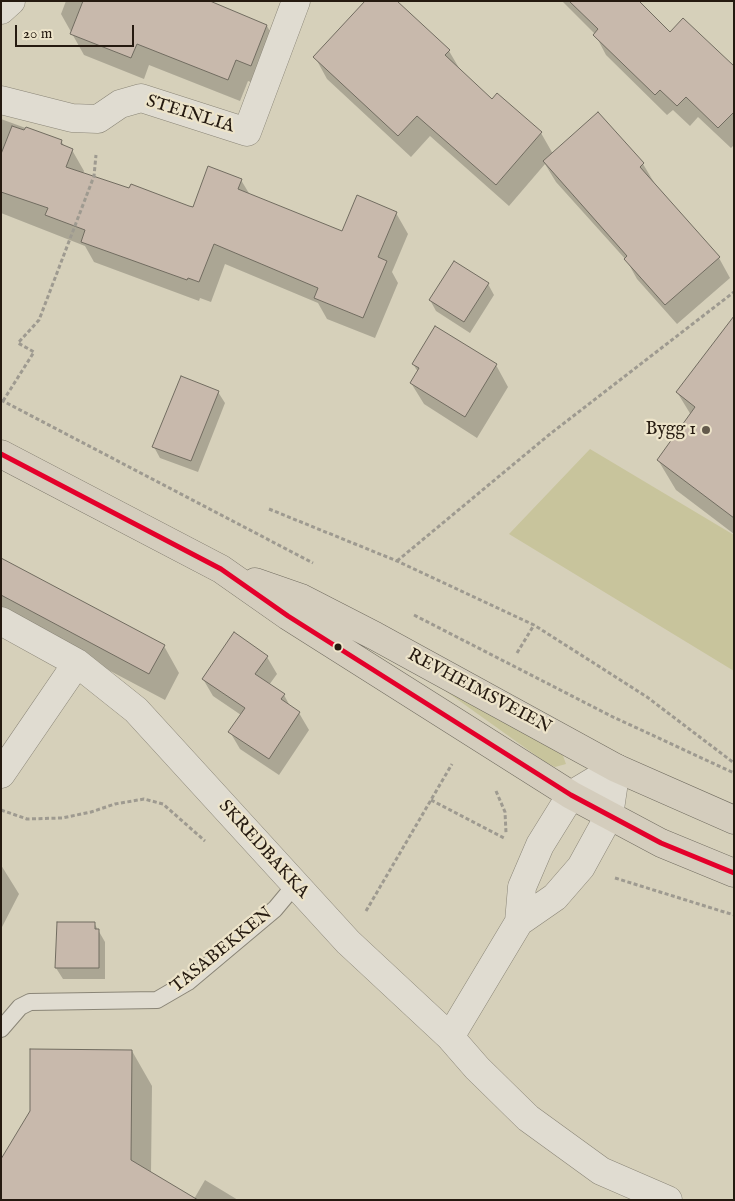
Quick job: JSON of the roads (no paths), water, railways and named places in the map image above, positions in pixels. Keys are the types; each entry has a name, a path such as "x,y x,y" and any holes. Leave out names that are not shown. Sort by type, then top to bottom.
{"main road":[{"name":"REVHEIMSVEIEN","path":"1,454 221,569 309,602 530,719 616,768 734,820"},
{"name":"REVHEIMSVEIEN","path":"221,569 288,616 571,795 661,843 734,874"}],"street":[{"path":"1,10 12,1"},
{"name":"STEINLIA","path":"1,100 64,116 98,119 120,104 141,98 247,132 296,1"},
{"name":"SKREDBAKKA","path":"1,621 77,663 136,710 348,942 450,1037"},
{"path":"1,774 77,663"},
{"path":"519,922 522,887 540,845 571,795 616,768"},
{"path":"616,768 609,816 581,867 555,897 519,922 450,1037 477,1068 528,1118 601,1170 668,1200"}],"lane":[{"name":"TASABEKKEN","path":"1,1028 20,1007 30,1002 157,1000 188,982 275,909 295,885"}],"place":[{"name":"Bygg 1","path":"706,430"}]}
